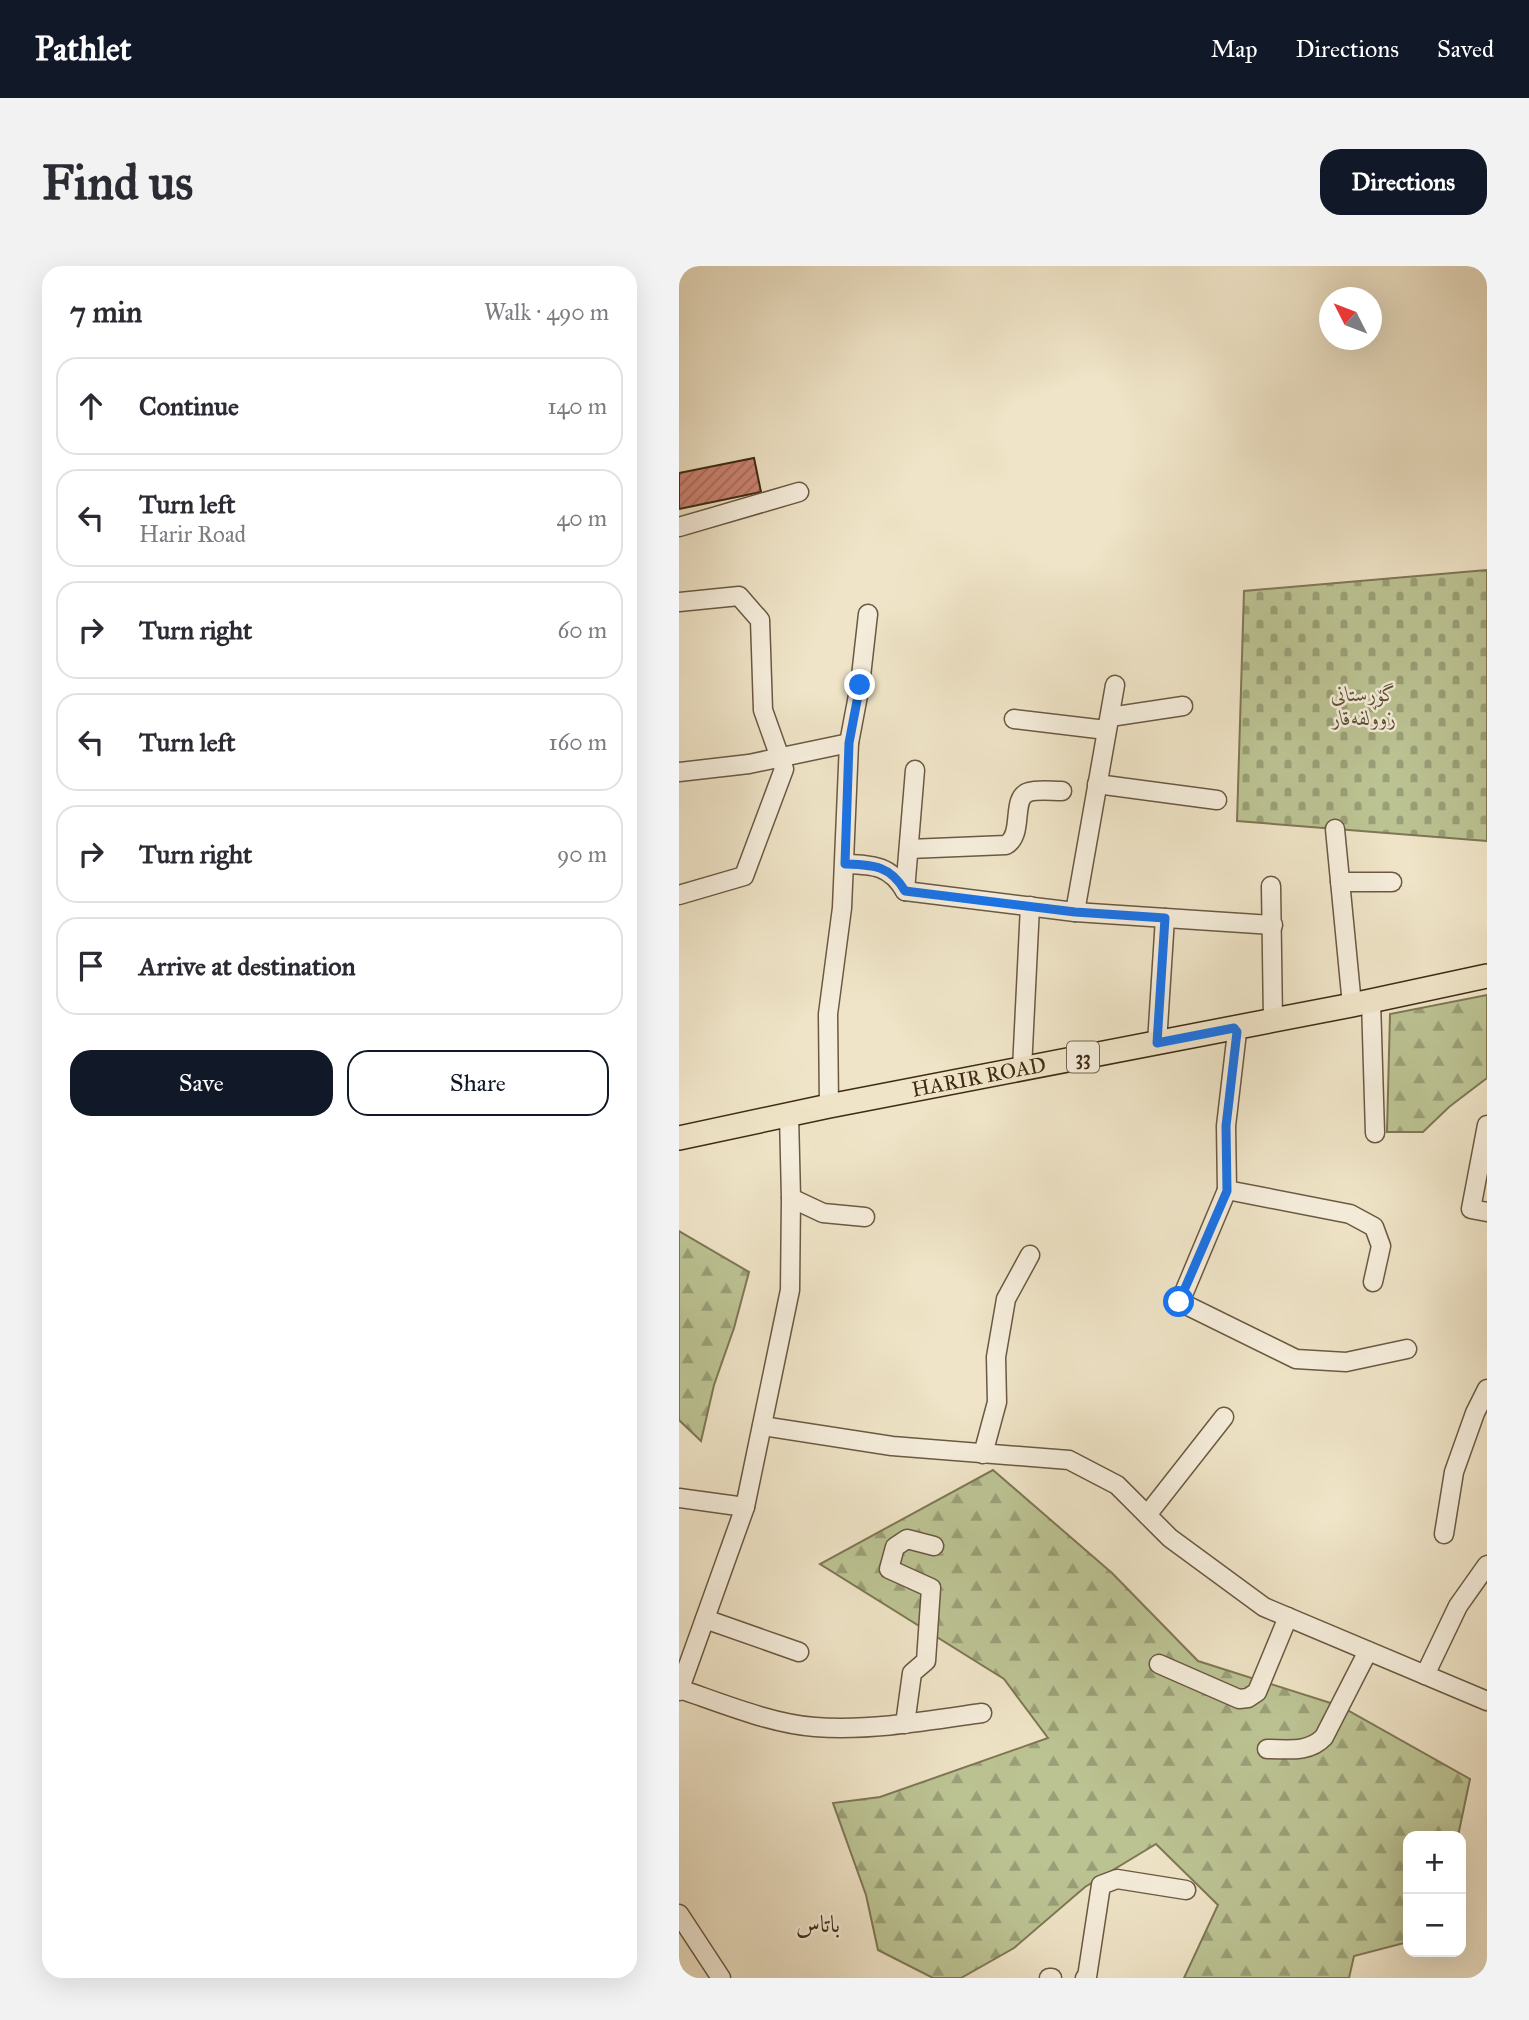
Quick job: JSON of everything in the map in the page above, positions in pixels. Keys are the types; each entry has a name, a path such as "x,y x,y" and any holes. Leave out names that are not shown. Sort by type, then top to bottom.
{"main road":[{"name":"HARIR ROAD","path":"679,1138 1487,976"}],"street":[{"path":"679,527 799,492"},
{"path":"679,602 739,596 760,620 762,710 784,769 744,876 679,895"},
{"path":"829,1107 828,1014 845,864 849,743 860,685 868,614"},
{"path":"1075,912 1115,685"},
{"path":"1013,719 1108,723 1183,706"},
{"path":"679,772 749,764 849,743"},
{"path":"905,891 915,771"},
{"path":"1097,784 1217,800"},
{"path":"909,849 1006,845 1013,841 1016,835 1023,795 1028,792 1062,791"},
{"path":"1335,829 1339,882 1361,1003 1375,1133"},
{"path":"845,864 865,864 884,869 897,876 905,891"},
{"path":"1339,882 1392,882"},
{"path":"1271,886 1273,1021"},
{"path":"905,891 1075,912 1273,925"},
{"path":"1022,1069 1030,906"},
{"path":"1157,1043 1165,918"},
{"path":"1234,1028 1237,1032 1226,1126 1227,1191 1179,1302 1296,1359 1346,1362 1407,1349"},
{"path":"789,1115 790,1290 745,1507 679,1690 756,1715 814,1727 905,1724 982,1713"},
{"path":"1487,1125 1471,1209 1487,1212"},
{"path":"1227,1191 1350,1214 1374,1227 1381,1246 1373,1282"},
{"path":"791,1198 823,1213 865,1216"},
{"path":"983,1454 997,1402 996,1357 1006,1299 1030,1255"},
{"path":"1444,1534 1454,1472 1475,1413 1487,1389"},
{"path":"1147,1515 1224,1417"},
{"path":"762,1426 892,1447 1069,1460 1117,1485 1170,1538 1264,1607 1487,1701"},
{"path":"679,1498 745,1507"},
{"path":"905,1724 912,1673 926,1661 931,1588 889,1569 895,1547 907,1539 934,1546"},
{"path":"1425,1675 1458,1605 1487,1565"},
{"path":"1159,1664 1240,1699 1248,1698 1257,1692 1288,1617"},
{"path":"705,1619 799,1651"},
{"path":"1267,1749 1305,1749 1317,1745 1325,1737 1368,1651"},
{"path":"1085,1978 1101,1885 1117,1879 1186,1890"},
{"path":"679,1914 721,1978"}],"green space":[{"name":"گۆڕستانی زوولفەقار","path":"1487,570 1487,841 1237,821 1244,591"},
{"path":"1487,995 1487,1078 1449,1107 1423,1132 1387,1132 1390,1014"},
{"path":"679,1231 749,1272 734,1328 714,1385 701,1441 679,1420"},
{"path":"993,1470 1112,1573 1198,1661 1340,1706 1470,1779 1459,1831 1403,1831 1403,1943 1354,1956 1349,1978 1184,1978 1218,1905 1156,1844 1085,1887 1014,1948 961,1978 933,1978 878,1950 866,1895 833,1803 880,1797 1048,1738 1004,1679 820,1564"}],"building":[{"path":"754,458 761,492 679,509 679,473"}],"district":[{"name":"باتاس","path":"818,1924"}],"route":[{"path":"860,685 849,743 845,864 865,864 884,869 897,876 905,891 1075,912 1165,918 1157,1043 1234,1028 1237,1032 1226,1126 1227,1191 1179,1302"}]}
